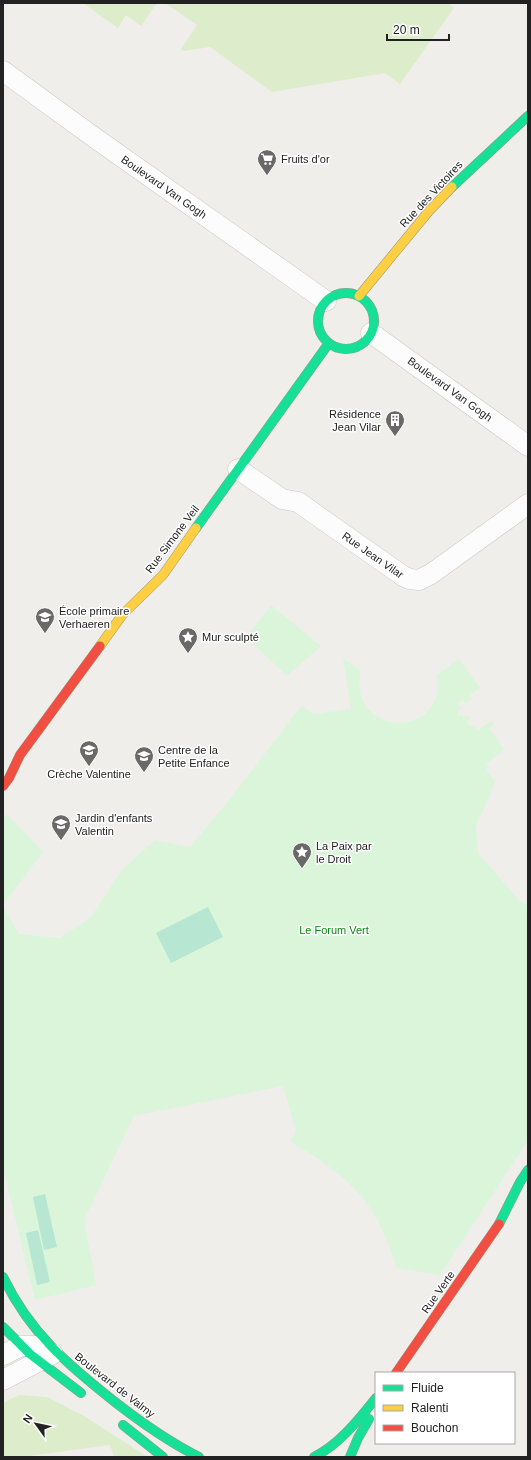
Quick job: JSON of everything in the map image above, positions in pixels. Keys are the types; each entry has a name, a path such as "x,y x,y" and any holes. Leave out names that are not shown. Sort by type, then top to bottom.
{"street":[{"name":"Boulevard Van Gogh","path":"3,71 326,302"},
{"name":"Rue des Victoires","path":"359,296 374,280 420,222 450,189 528,116"},
{"path":"342,293 351,293 359,296 369,304 373,312 375,321 371,333 363,343 350,348 342,348 329,343 321,333 318,320 320,312 326,302 334,296 342,293"},
{"name":"Boulevard Van Gogh","path":"371,333 528,446"},
{"name":"Rue Simone Veil","path":"3,786 9,778 20,755 123,614 163,575 329,343"},
{"name":"Rue Jean Vilar","path":"238,469 282,499 298,502 392,569 410,579 418,580 431,574 528,504"},
{"name":"Rue Verte","path":"499,1225 520,1182 528,1170"},
{"name":"Rue Verte","path":"397,1372 499,1225 518,1205"},
{"name":"Boulevard de Valmy","path":"3,1277 13,1299 24,1316 56,1353 79,1374 161,1436 199,1457"},
{"path":"3,1327 20,1346 89,1400"},
{"path":"3,1354 20,1346 35,1346 56,1353"},
{"path":"3,1380 56,1353"},
{"path":"314,1457 332,1445 347,1432 375,1399"},
{"path":"350,1457 358,1438 375,1409"},
{"path":"113,1418 163,1457"}],"green space":[{"path":"83,3 157,3 141,26 126,15 118,28"},
{"path":"165,3 448,3 454,8 400,84 385,73 272,92 210,47 184,51 181,49 197,25"},
{"path":"271,605 321,646 287,676 246,637"},
{"name":"Le Forum Vert","path":"343,658 361,671 360,690 365,705 375,716 389,722 404,723 418,719 429,709 437,694 437,675 459,659 480,688 470,695 472,699 466,703 463,700 458,704 461,708 457,713 459,716 461,715 464,718 468,715 470,718 467,721 468,726 470,725 471,727 474,725 478,730 491,721 494,725 489,728 504,750 486,764 489,767 486,770 495,781 489,798 476,825 478,853 519,900 528,906 528,1140 440,1275 397,1268 380,1225 372,1211 356,1190 325,1163 290,1142 296,1131 283,1086 134,1116 84,1220 96,1285 35,1300 3,1168 3,907 19,934 60,938 91,917 122,870 155,840 190,847 231,798 301,706 314,714 351,709"},
{"path":"7,814 43,852 3,905 3,820"},
{"path":"208,907 223,937 171,963 156,933"},
{"path":"45,1194 57,1247 44,1250 33,1197"},
{"path":"38,1230 50,1282 37,1285 26,1233"},
{"path":"19,1395 47,1397 84,1416 148,1457 114,1457 110,1445 21,1457 3,1457 3,1403"}],"traffic: fast":[{"path":"452,187 528,116"},
{"path":"346,293 357,295 366,301 372,310 374,321 372,332 366,341 357,347 346,349 335,347 326,341 320,332 318,321 320,310 326,301 335,295 346,293"},
{"path":"196,528 329,343"},
{"path":"499,1224 520,1182 528,1170"},
{"path":"3,1277 25,1315 51,1346 66,1361 135,1417 166,1439 199,1457"},
{"path":"3,1327 30,1354 81,1393"},
{"path":"314,1457 323,1452 340,1438 375,1399"},
{"path":"350,1457 358,1438 369,1419"},
{"path":"123,1425 163,1457"}],"traffic: slow":[{"path":"359,296 429,211 452,187"},
{"path":"100,646 123,614 163,575 196,528"}],"traffic: jam":[{"path":"3,786 9,778 20,755 100,646"},
{"path":"397,1372 499,1224"}],"place":[{"name":"Fruits d'or","path":"267,176"},
{"name":"Résidence Jean Vilar","path":"395,437"},
{"name":"École primaire Verhaeren","path":"45,634"},
{"name":"Mur sculpté","path":"188,654"},
{"name":"Crèche Valentine","path":"89,767"},
{"name":"Centre de la Petite Enfance","path":"144,773"},
{"name":"Jardin d'enfants Valentin","path":"61,841"},
{"name":"La Paix par le Droit","path":"302,869"}]}
